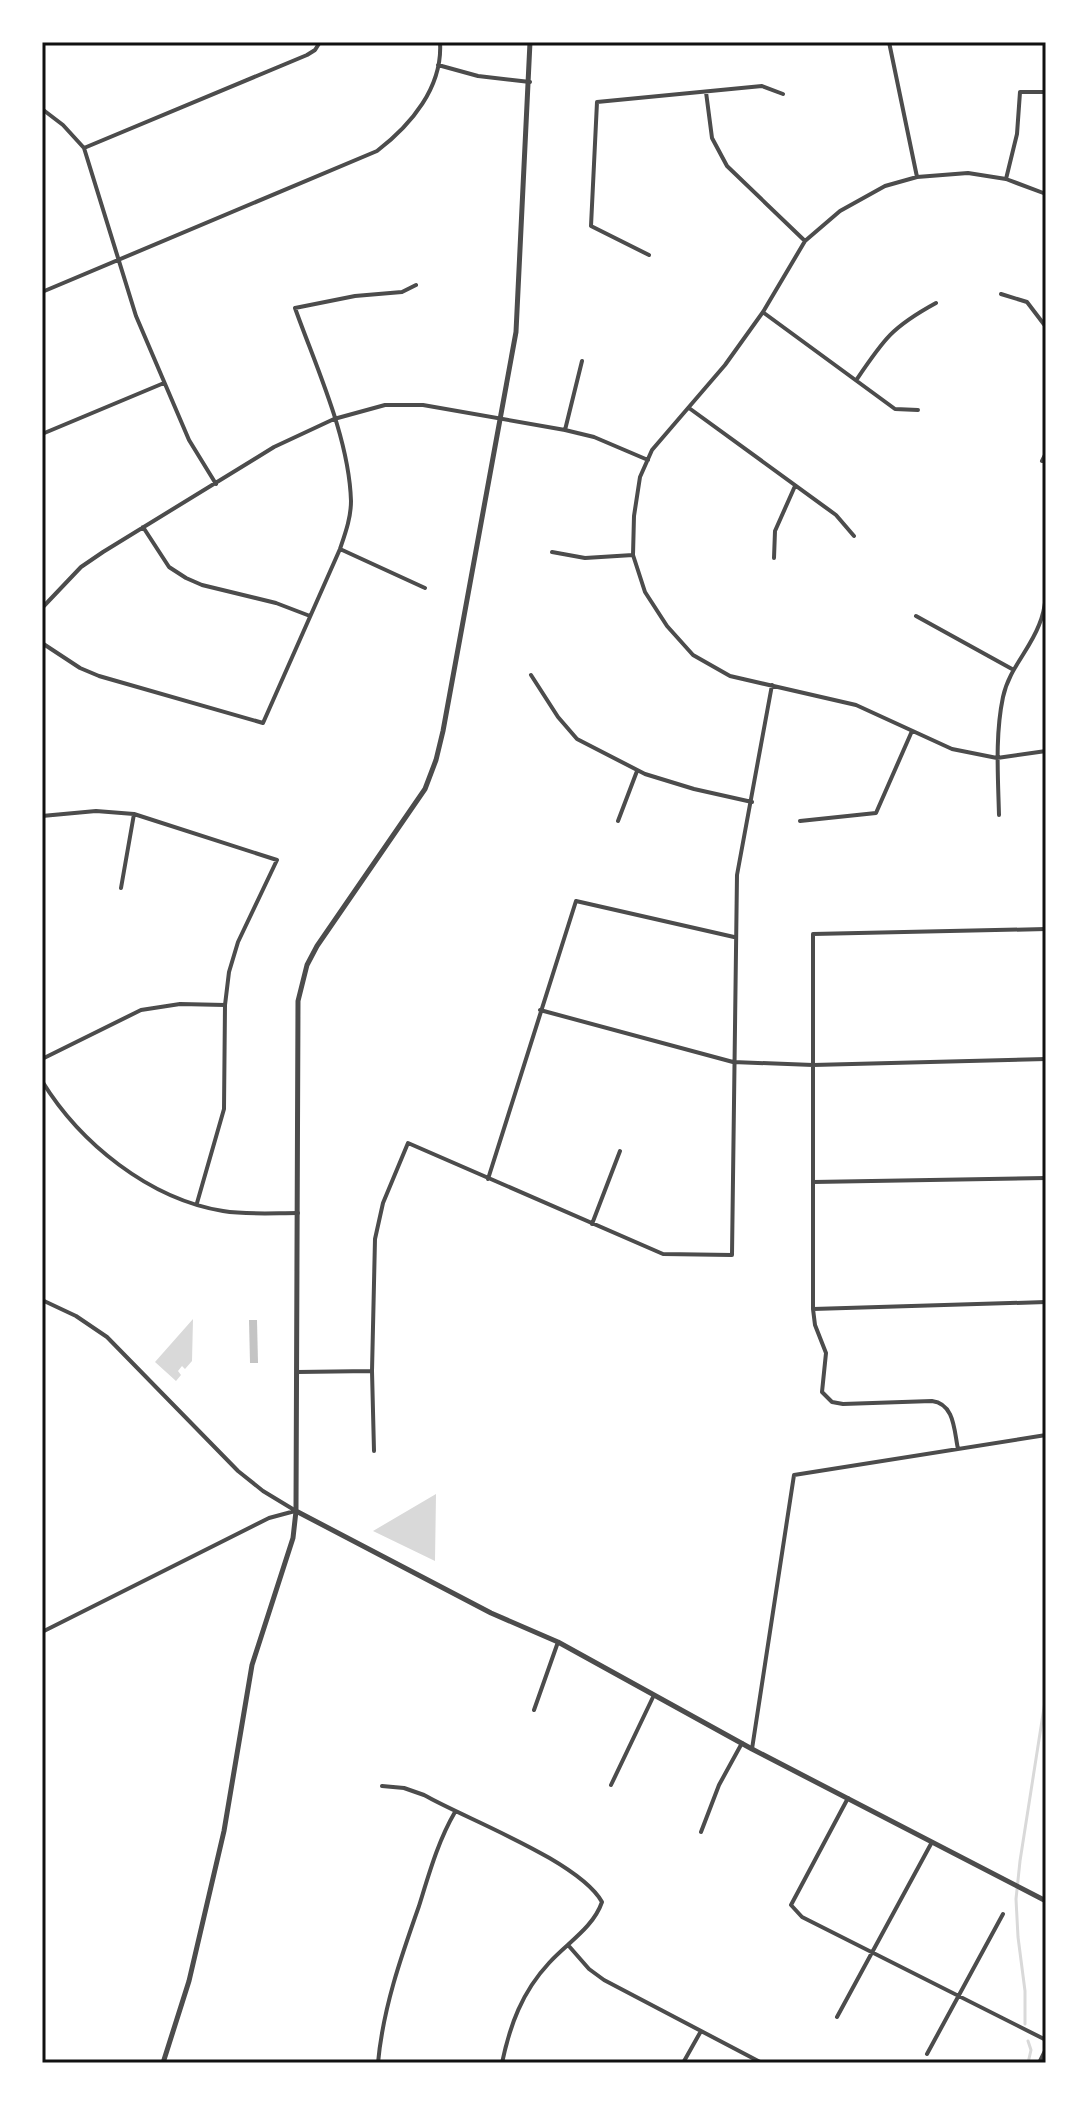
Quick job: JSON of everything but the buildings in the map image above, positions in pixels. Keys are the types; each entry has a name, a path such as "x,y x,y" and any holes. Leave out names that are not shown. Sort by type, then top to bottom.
{"street":[{"path":"84,148 307,55 320,42"},
{"path":"42,292 377,151 399,134 426,98 438,65 440,42"},
{"path":"163,2063 189,1981 221,1843 252,1665 293,1538 296,1511 297,1014 302,982 317,946 409,816 425,789 436,760 516,332 530,42"},
{"path":"889,42 917,177"},
{"path":"438,65 478,76 530,82"},
{"path":"649,255 591,226 597,102 762,86 783,94"},
{"path":"706,92 712,138 727,166 805,241"},
{"path":"1006,179 1017,134 1020,92 1046,92"},
{"path":"42,109 63,125 84,148 136,316 189,440 216,484"},
{"path":"1046,194 1006,179 968,173 917,177 885,186 840,211 805,241 763,312 725,365 652,450 640,477 634,516 633,555 645,592 667,626 693,655 730,676 856,705 952,749 997,758 1046,751"},
{"path":"42,643 80,668 99,676 263,723 340,549 349,523 351,502 334,419 295,308 355,296 402,292 416,285"},
{"path":"1001,294 1027,302 1046,327"},
{"path":"857,379 886,337 907,319 936,303"},
{"path":"763,312 895,409 918,410"},
{"path":"565,430 582,361"},
{"path":"42,434 164,383"},
{"path":"42,608 81,567 274,447 334,419 385,405 423,405 565,430 594,437 648,460"},
{"path":"688,407 836,515 854,536"},
{"path":"1042,461 1046,453"},
{"path":"774,558 775,531 795,486"},
{"path":"143,527 169,567 186,578 202,585 276,603 310,617"},
{"path":"340,549 425,588"},
{"path":"999,815 997,758 1003,696 1012,669 1038,629 1045,608 1046,551"},
{"path":"552,552 585,558 633,555"},
{"path":"916,616 1012,669"},
{"path":"531,675 558,717 577,739 638,770 694,789 752,802"},
{"path":"374,1451 375,1239 383,1203 408,1143 663,1254 732,1255 737,875 772,685"},
{"path":"800,821 876,813 912,730"},
{"path":"618,821 638,770"},
{"path":"42,816 96,811 134,814 277,860 238,942 229,972 225,1005 224,1109 197,1203"},
{"path":"121,888 134,814"},
{"path":"488,1179 576,901 734,937"},
{"path":"958,1449 949,1411 942,1403 843,1404 832,1402 824,1396 821,1388 826,1353 815,1325 813,1309 813,934 1046,929"},
{"path":"42,1059 141,1010 180,1004 225,1005"},
{"path":"540,1010 733,1062 813,1065 1046,1059"},
{"path":"42,1081 58,1108 95,1147 159,1188 220,1211 298,1213"},
{"path":"592,1224 620,1151"},
{"path":"813,1182 1046,1178"},
{"path":"42,1300 76,1316 107,1337 238,1471 296,1511 491,1613 558,1642 752,1749 1046,1901"},
{"path":"813,1309 1046,1302"},
{"path":"297,1372 372,1371"},
{"path":"752,1749 794,1475 1046,1435"},
{"path":"42,1632 269,1518 296,1511"},
{"path":"534,1710 558,1642"},
{"path":"611,1785 654,1695"},
{"path":"701,1832 719,1785 742,1743"},
{"path":"382,1786 414,1791 565,1866 596,1892 602,1902 597,1917 538,1975 523,1999 510,2025 502,2063"},
{"path":"848,1798 791,1905 802,1917 1046,2040"},
{"path":"378,2063 394,1980 440,1841 455,1812"},
{"path":"837,2017 932,1842"},
{"path":"927,2054 1003,1914"},
{"path":"568,1944 589,1969 604,1980 762,2063"},
{"path":"683,2063 701,2031"},
{"path":"1039,2063 1046,2049"}],"shaded area":[{"path":"193,1319 192,1361 185,1369 182,1366 178,1371 181,1375 176,1381 155,1362"},
{"path":"436,1494 435,1561 373,1531"}],"waterway":[{"path":"1025,2024 1016,1899 1046,1695"},
{"path":"1028,2041 1031,2050 1028,2063"}]}
